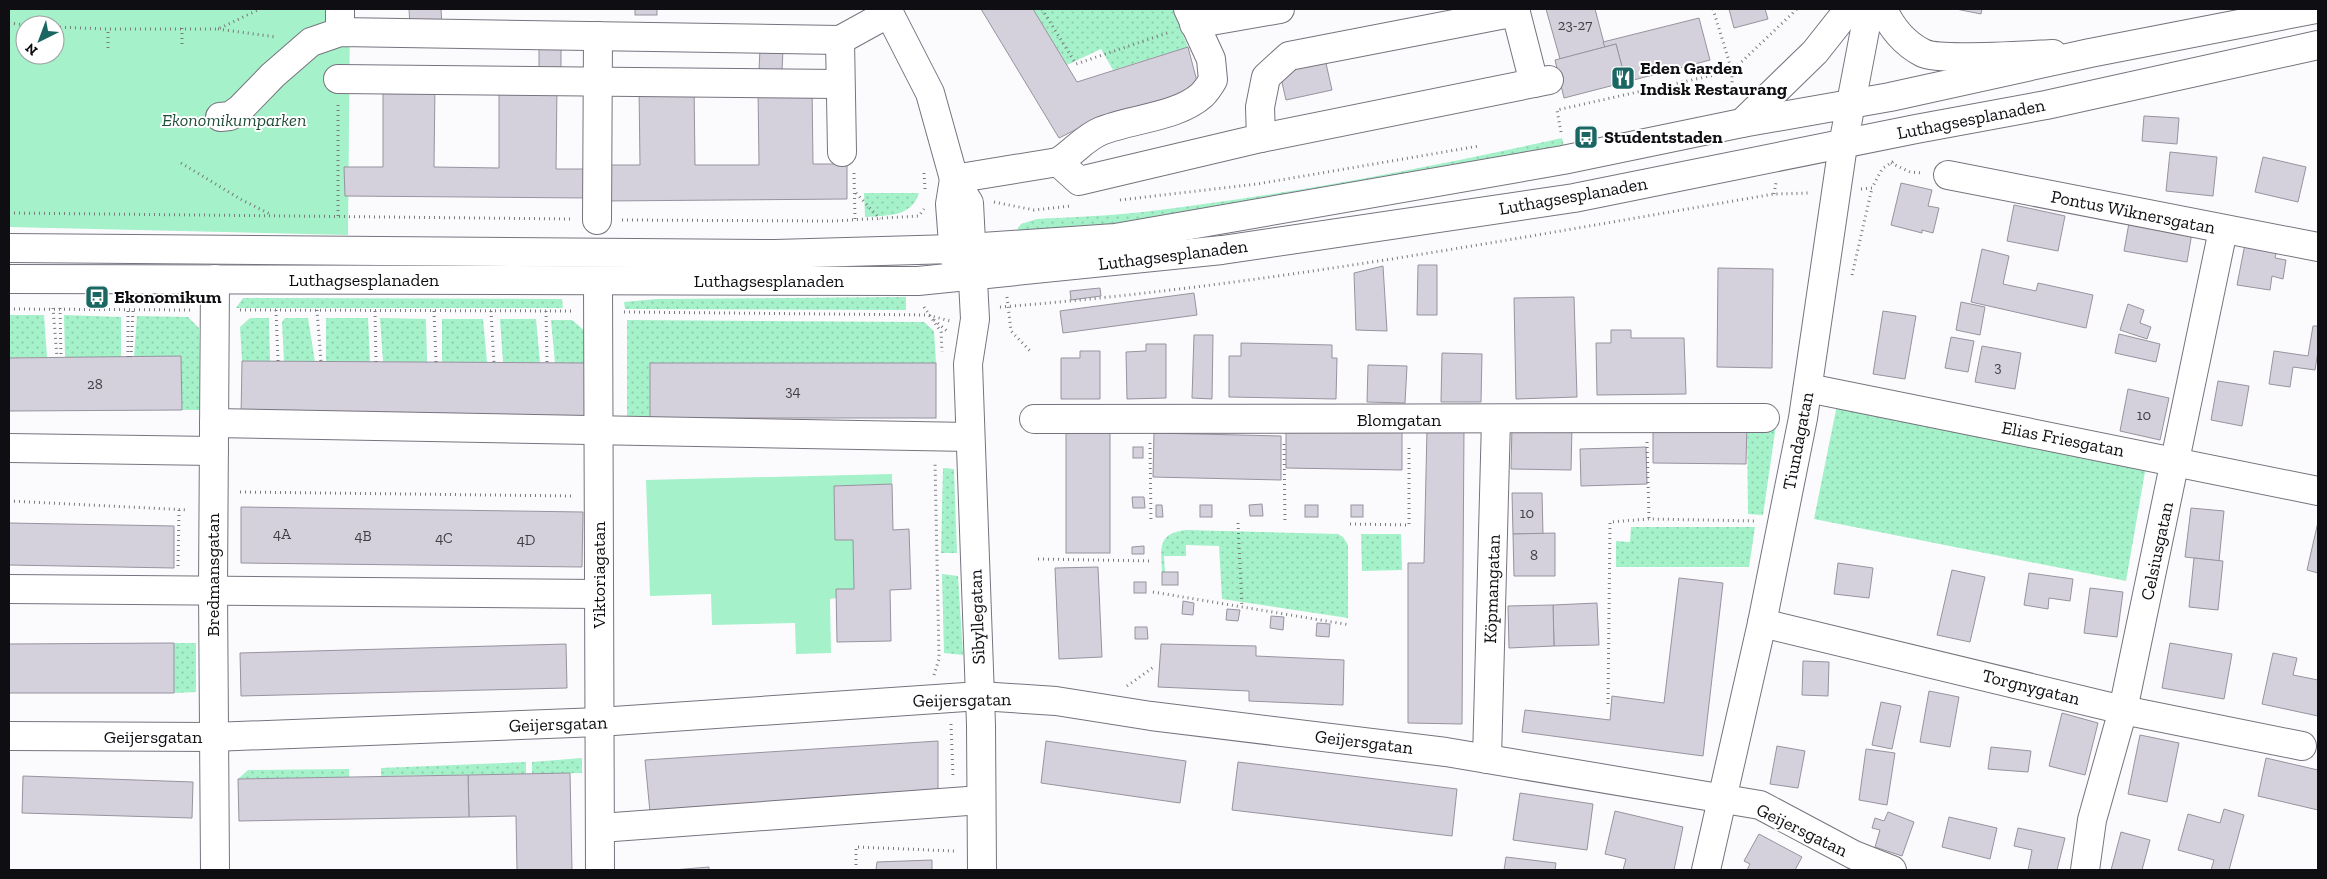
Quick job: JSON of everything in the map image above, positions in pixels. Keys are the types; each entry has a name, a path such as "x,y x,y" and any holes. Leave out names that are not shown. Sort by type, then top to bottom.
{"street":[{"path":"954,179 1058,162 1074,152 1086,139 1101,131 1191,103 1202,95 1213,80 1211,59 1191,16 1280,9"},
{"path":"1742,123 1814,52 1848,9"},
{"name":"Tiundagatan","path":"1706,870 1762,623 1808,388 1843,145 1869,9"},
{"path":"1883,9 1888,20 1898,33 1925,54 1967,56 2090,54"},
{"name":"Luthagsesplanaden","path":"9,248 765,254 962,248 1115,238 1563,160 1742,123 1851,104 2316,9"},
{"path":"220,117 230,116 240,109 311,42 340,20 598,36 840,40 888,11"},
{"name":"Sibyllegatan","path":"888,11 930,93 954,179 969,203 962,248 964,277 955,361 970,437 980,696 982,870"},
{"path":"1058,162 1079,181 1261,138 1542,81 1515,11 1289,56 1266,77 1260,108 1261,138"},
{"path":"597,220 598,36"},
{"path":"840,40 840,84 847,161"},
{"name":"Luthagsesplanaden","path":"9,279 918,281 964,277 1222,250 1574,198 1916,129 2046,105 2318,45"},
{"path":"338,79 840,84"},
{"name":"Pontus Wiknersgatan","path":"1948,174 2223,230 2318,247"},
{"name":"Celsiusgatan","path":"2085,870 2092,820 2124,710 2223,230"},
{"name":"Bredmansgatan","path":"214,870 215,279"},
{"name":"Viktoriagatan","path":"598,280 600,870"},
{"name":"Elias Friesgatan","path":"1808,388 2318,491"},
{"name":"Blomgatan","path":"1034,420 1764,418"},
{"name":"Köpmangatan","path":"1487,759 1496,420"},
{"path":"214,423 970,437"},
{"path":"9,448 214,451"},
{"path":"9,589 213,583 599,594"},
{"name":"Torgnygatan","path":"1762,623 2124,710 2302,746"},
{"name":"Geijersgatan","path":"9,736 213,737 599,722 980,696 1056,701 1151,716 1487,759 1721,800 1760,805 1853,863 1892,870"},
{"path":"600,828 981,800"}],"path":[{"path":"65,27 108,29 218,29 260,9"},
{"path":"1042,9 1076,64 1191,16"},
{"path":"1712,9 1732,71 1732,97"},
{"path":"1561,132 1557,110 1732,71 1797,9"},
{"path":"182,28 182,44"},
{"path":"108,29 108,48"},
{"path":"338,79 338,217"},
{"path":"1726,100 1740,93"},
{"path":"1552,133 1569,131"},
{"path":"1111,201 1257,184 1483,145"},
{"path":"847,161 855,192 855,220"},
{"path":"181,162 242,200 274,216"},
{"path":"1891,162 1910,172 1948,174"},
{"path":"855,192 880,219"},
{"path":"986,202 999,202 1034,210 1072,206"},
{"path":"9,213 597,220 855,220 919,216 926,206"},
{"path":"1007,307 1010,331 1032,353"},
{"path":"53,308 59,357 60,308"},
{"path":"9,309 598,311 928,315 951,321"},
{"path":"128,309 129,357 133,309"},
{"path":"276,310 278,361"},
{"path":"317,310 321,362"},
{"path":"375,310 376,362"},
{"path":"434,311 436,362"},
{"path":"491,311 494,362"},
{"path":"546,311 547,363"},
{"path":"928,315 941,332 955,361"},
{"path":"1646,419 1649,519"},
{"path":"1148,420 1151,523"},
{"path":"1284,420 1285,524"},
{"path":"1350,524 1410,524 1409,420"},
{"path":"933,678 939,659 935,459 943,437"},
{"path":"9,501 178,509 214,501 599,496"},
{"path":"178,509 178,576 213,583"},
{"path":"1608,704 1610,522 1649,519 1763,521"},
{"path":"1238,523 1242,607"},
{"path":"1038,559 1152,561"},
{"path":"1153,592 1350,625"},
{"path":"1125,688 1155,666"},
{"path":"856,870 856,847 954,851"}],"green space":[{"name":"Ekonomikumparken","path":"9,9 350,9 348,235 9,227"},
{"path":"1033,9 1173,9 1188,47 1113,70 1101,49 1067,65"},
{"path":"1562,138 1565,150 1150,221 1018,233 1018,228 1021,224 1037,219 1130,213 1248,198 1406,171"},
{"path":"864,193 919,193 910,207 904,211 897,214 865,217"},
{"path":"906,297 906,310 625,309 624,302 657,299"},
{"path":"243,298 562,299 563,308 236,308"},
{"path":"9,315 44,315 47,357 9,358"},
{"path":"64,315 121,317 121,357 65,357"},
{"path":"137,316 188,317 199,328 200,410 182,410 181,357 134,357"},
{"path":"250,318 269,318 270,362 242,361 240,327"},
{"path":"285,318 308,318 315,362 284,361 282,322"},
{"path":"326,318 368,318 370,362 326,361"},
{"path":"380,318 426,319 427,362 383,362"},
{"path":"442,319 483,319 487,362 442,362"},
{"path":"500,319 536,319 540,363 503,362"},
{"path":"551,320 572,320 585,331 587,363 555,363"},
{"path":"627,320 924,322 934,331 936,363 650,363 650,418 627,419"},
{"path":"1837,405 2146,466 2126,581 1814,519"},
{"path":"1747,422 1776,425 1763,515 1748,514"},
{"path":"943,468 954,469 957,553 941,553"},
{"path":"892,474 892,484 834,486 835,540 853,540 854,589 836,589 836,598 830,599 831,653 796,654 795,623 712,625 711,594 650,596 646,480"},
{"path":"1631,527 1755,527 1749,567 1616,567 1616,541 1630,542"},
{"path":"1186,530 1338,534 1343,537 1348,545 1348,618 1222,599 1219,546 1186,545 1186,556 1164,556 1165,572 1162,572 1161,556 1165,539 1177,532"},
{"path":"1361,534 1401,534 1402,570 1362,571"},
{"path":"942,574 958,576 963,655 944,653"},
{"path":"174,643 196,643 196,692 174,693"},
{"path":"582,758 582,773 532,774 532,762"},
{"path":"526,762 526,774 381,776 381,768"},
{"path":"349,769 349,777 238,779 248,770"}],"building":[{"path":"409,9 441,9 442,26 410,26"},
{"path":"635,9 657,9 657,15 635,15"},
{"path":"981,9 1033,9 1077,82 1188,47 1199,89 1077,129 1059,138"},
{"path":"1546,9 1595,9 1605,47 1560,59"},
{"path":"1729,9 1765,9 1768,19 1734,28"},
{"path":"1956,9 1982,9 1981,14"},
{"path":"1699,18 1710,60 1626,82 1616,44 1605,47 1603,42"},
{"path":"539,40 561,40 561,73 539,73"},
{"path":"1616,44 1626,82 1564,98 1555,60"},
{"path":"760,49 783,50 782,71 759,70"},
{"path":"1325,59 1332,90 1286,100 1279,69"},
{"path":"383,83 435,83 434,167 499,168 499,85 557,86 556,169 588,169 588,198 345,196 344,167 383,167"},
{"path":"694,85 695,165 759,165 758,88 812,88 813,164 847,164 847,199 605,201 605,165 640,165 639,86"},
{"path":"2144,116 2179,118 2177,144 2142,141"},
{"path":"2170,152 2217,157 2213,196 2166,191"},
{"path":"2263,157 2306,167 2298,202 2255,192"},
{"path":"1901,183 1932,190 1928,206 1939,208 1933,233 1922,230 1922,233 1891,225"},
{"path":"2014,205 2065,216 2058,251 2007,241"},
{"path":"2129,223 2192,233 2187,262 2124,251"},
{"path":"2245,244 2277,250 2275,258 2286,260 2283,279 2272,276 2270,290 2237,285"},
{"path":"1982,249 2009,256 2003,284 2036,291 2038,283 2093,295 2086,328 1971,302"},
{"path":"1418,265 1437,265 1437,315 1417,315"},
{"path":"1383,266 1387,331 1356,330 1354,273"},
{"path":"1718,268 1773,269 1772,368 1717,367"},
{"path":"1100,288 1101,296 1071,300 1070,291"},
{"path":"1194,293 1197,315 1063,333 1060,311"},
{"path":"1574,297 1577,397 1516,399 1514,298"},
{"path":"1961,302 1985,307 1980,335 1956,330"},
{"path":"2128,304 2144,310 2140,323 2151,327 2147,339 2120,330"},
{"path":"1883,311 1916,316 1905,379 1873,374"},
{"path":"2313,326 2318,326 2318,351 2315,370 2293,367 2290,387 2269,384 2274,351 2308,356"},
{"path":"1611,330 1631,330 1631,338 1684,338 1686,394 1597,395 1596,343 1611,343"},
{"path":"2119,334 2160,344 2156,362 2115,353"},
{"path":"1194,335 1213,335 1212,399 1192,398"},
{"path":"1951,337 1974,341 1968,372 1945,368"},
{"path":"1241,343 1332,345 1332,358 1337,358 1336,399 1229,397 1229,356 1241,356"},
{"path":"1146,344 1166,344 1166,398 1127,399 1126,352 1146,351"},
{"path":"1982,346 2021,353 2015,389 1975,382"},
{"path":"1080,351 1100,351 1100,399 1061,399 1061,358 1080,358"},
{"path":"1442,353 1482,354 1481,402 1441,402"},
{"path":"181,356 182,410 9,411 9,358"},
{"path":"242,361 587,363 587,418 241,416"},
{"path":"650,363 936,363 936,418 650,418"},
{"path":"1368,365 1407,366 1405,403 1367,402"},
{"path":"2218,381 2249,386 2242,426 2211,420"},
{"path":"2128,389 2169,398 2160,440 2120,431"},
{"path":"1653,422 1747,422 1746,464 1653,463"},
{"path":"1512,426 1572,427 1571,470 1511,469"},
{"path":"1286,427 1402,429 1402,470 1286,468"},
{"path":"1464,427 1462,724 1408,723 1408,563 1424,563 1427,429"},
{"path":"1066,428 1110,428 1110,553 1066,553"},
{"path":"1154,433 1281,436 1281,480 1153,477"},
{"path":"1133,447 1143,447 1143,458 1133,458"},
{"path":"1646,447 1647,484 1581,486 1580,449"},
{"path":"892,484 893,530 909,529 911,589 890,590 891,641 837,642 836,589 854,589 853,540 835,540 834,486"},
{"path":"1512,493 1542,493 1543,534 1513,534"},
{"path":"1132,497 1144,497 1145,508 1133,508"},
{"path":"1262,504 1263,516 1250,516 1249,505"},
{"path":"1156,505 1162,505 1163,517 1156,517"},
{"path":"1200,505 1212,505 1212,517 1200,517"},
{"path":"1305,505 1318,505 1318,517 1305,517"},
{"path":"1351,505 1363,505 1363,517 1351,517"},
{"path":"241,507 583,512 582,567 241,563"},
{"path":"2191,508 2224,511 2219,561 2185,557"},
{"path":"2318,522 2318,573 2307,570"},
{"path":"9,523 174,526 174,568 9,565"},
{"path":"1555,533 1555,576 1514,576 1513,534"},
{"path":"1144,546 1144,554 1132,554 1132,547"},
{"path":"2194,558 2223,561 2218,610 2189,607"},
{"path":"1838,563 1873,568 1869,598 1834,594"},
{"path":"1098,567 1102,657 1059,659 1055,568"},
{"path":"1952,570 1985,577 1970,642 1937,635"},
{"path":"1162,572 1178,572 1178,585 1162,585"},
{"path":"2029,573 2073,579 2070,601 2049,598 2048,609 2024,605"},
{"path":"1679,578 1723,583 1703,756 1522,732 1525,710 1610,720 1612,696 1664,703"},
{"path":"1134,582 1146,582 1146,593 1134,593"},
{"path":"2090,588 2123,592 2117,637 2084,633"},
{"path":"1183,601 1194,603 1193,615 1182,614"},
{"path":"1597,603 1599,645 1554,646 1553,605"},
{"path":"1553,605 1554,646 1509,648 1508,606"},
{"path":"1227,609 1240,610 1238,621 1226,620"},
{"path":"1271,616 1284,617 1283,630 1270,628"},
{"path":"1317,623 1330,624 1329,637 1316,636"},
{"path":"1135,627 1147,627 1148,639 1135,639"},
{"path":"174,643 174,693 9,693 9,644"},
{"path":"2170,643 2232,654 2224,699 2162,688"},
{"path":"566,644 567,688 241,696 240,653"},
{"path":"1161,644 1256,646 1256,656 1344,660 1343,705 1249,701 1249,691 1158,687"},
{"path":"2273,653 2297,658 2293,675 2318,680 2318,716 2262,704"},
{"path":"1803,661 1829,662 1828,696 1802,695"},
{"path":"1929,691 1959,697 1950,747 1920,742"},
{"path":"1881,702 1901,706 1892,749 1872,745"},
{"path":"2062,713 2098,723 2085,775 2049,766"},
{"path":"2140,735 2179,743 2167,802 2128,794"},
{"path":"938,741 938,791 650,812 645,760"},
{"path":"1046,741 1186,761 1180,803 1041,783"},
{"path":"1777,746 1805,751 1798,788 1770,784"},
{"path":"1991,747 2031,751 2028,772 1988,769"},
{"path":"1866,749 1895,753 1887,805 1859,800"},
{"path":"2266,758 2318,770 2318,810 2258,796"},
{"path":"1238,762 1457,789 1452,836 1232,810"},
{"path":"570,773 572,870 517,870 516,816 469,817 468,775"},
{"path":"468,775 469,817 239,821 238,779"},
{"path":"23,776 193,782 192,818 22,813"},
{"path":"1520,793 1593,804 1587,850 1513,840"},
{"path":"2224,809 2244,815 2229,870 2211,870 2214,860 2178,850 2188,814 2220,823"},
{"path":"1615,811 1683,827 1674,870 1623,870 1626,859 1605,854"},
{"path":"1888,812 1914,822 1902,856 1875,847 1880,830 1872,828 1875,818 1884,821"},
{"path":"1949,817 1997,828 1990,859 1942,847"},
{"path":"2018,828 2065,838 2057,870 2028,870 2032,850 2014,846"},
{"path":"2121,832 2150,840 2142,870 2111,870"},
{"path":"1759,834 1802,857 1795,870 1747,870 1750,864 1744,861"},
{"path":"1506,857 1556,863 1555,870 1504,870"},
{"path":"932,860 932,870 876,870 877,862"},
{"path":"709,867 709,870 673,870"}],"place":[{"name":"Eden Garden Indisk Restaurang","path":"1623,78"},
{"name":"Studentstaden","path":"1586,137"},
{"name":"Ekonomikum","path":"97,297"}]}
